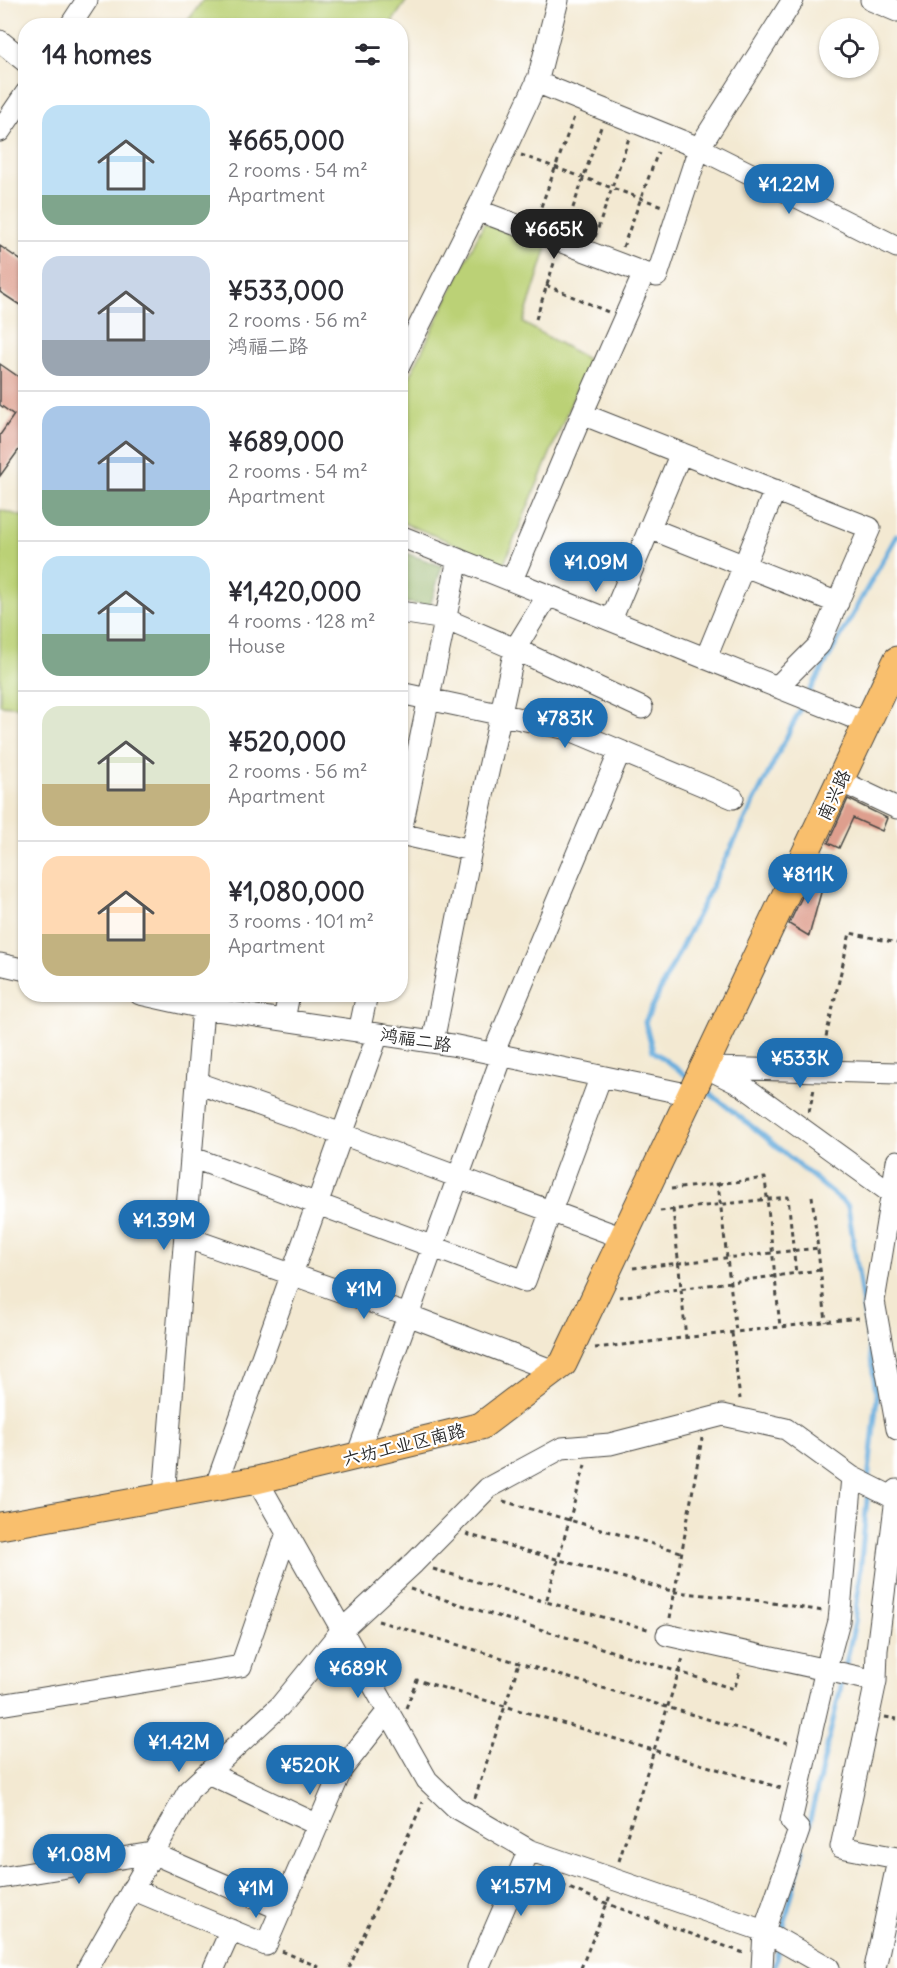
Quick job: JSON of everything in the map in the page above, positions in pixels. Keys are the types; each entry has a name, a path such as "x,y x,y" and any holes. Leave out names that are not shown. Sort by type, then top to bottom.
{"main road":[{"name":"南兴路","path":"697,1082 897,660"},
{"name":"六坊工业区南路","path":"0,1526 257,1480 481,1426 562,1361 594,1300 697,1082"}],"street":[{"path":"75,18 87,0"},
{"path":"408,348 477,210 536,82 558,0"},
{"path":"871,0 897,11"},
{"path":"477,210 657,276 699,148 790,1"},
{"path":"0,41 18,56"},
{"path":"536,82 699,148 897,247"},
{"path":"0,131 18,105"},
{"path":"512,580 644,273"},
{"path":"582,414 870,528 819,645 777,687"},
{"path":"611,620 681,453"},
{"path":"706,658 775,490"},
{"path":"649,528 838,603"},
{"path":"408,539 867,723"},
{"path":"408,801 458,559"},
{"path":"433,1042 471,850 515,649 548,595"},
{"path":"408,613 445,619 642,708"},
{"path":"408,695 568,729 733,798"},
{"path":"357,1456 458,1176 498,1055 620,751"},
{"path":"840,781 897,808"},
{"path":"408,836 471,850"},
{"path":"0,964 18,968"},
{"path":"164,1497 205,1002"},
{"name":"鸿福二路","path":"209,1002 284,1020 433,1042 601,1076 697,1082 819,1070 897,1072"},
{"path":"284,1020 287,1002"},
{"path":"215,1488 342,1134 369,1033 367,1002"},
{"path":"191,1157 525,1281 601,1076"},
{"path":"697,1082 743,1086 891,1193"},
{"path":"197,1083 458,1176 623,1238"},
{"path":"897,1161 891,1193 892,1219 874,1301 897,1429"},
{"path":"185,1237 408,1315 562,1361"},
{"path":"88,1968 189,1790 280,1706 342,1630 414,1563 488,1488 562,1448 610,1444 723,1415 786,1429 852,1477 896,1494 887,1652 876,1681 841,1847 897,1858"},
{"path":"762,1964 764,1931 799,1830 791,1821 840,1613 852,1477"},
{"path":"257,1480 431,1784 455,1807 470,1815 525,1859 614,1879 764,1931 829,1968"},
{"path":"0,1705 241,1666 287,1533"},
{"path":"667,1635 876,1681"},
{"path":"132,1889 266,1945 342,1769 393,1720"},
{"path":"208,1773 318,1825"},
{"path":"0,1878 152,1853 282,1910"},
{"path":"478,1968 525,1859"},
{"path":"875,1968 897,1865"},
{"path":"214,1968 231,1930"}],"path":[{"path":"532,231 580,100"},
{"path":"536,319 607,111"},
{"path":"590,252 635,122"},
{"path":"618,263 664,134"},
{"path":"505,149 678,212"},
{"path":"546,285 623,319"},
{"path":"805,1131 850,933 897,943"},
{"path":"640,1202 718,1184 765,1178 780,1327"},
{"path":"718,1184 730,1282 742,1419"},
{"path":"812,1196 826,1322"},
{"path":"640,1202 673,1209 788,1197 796,1274"},
{"path":"673,1209 686,1338"},
{"path":"607,1271 818,1248"},
{"path":"594,1300 820,1270"},
{"path":"562,1361 686,1338 852,1319"},
{"path":"414,1563 667,1635 705,1420"},
{"path":"546,1602 591,1446"},
{"path":"481,1495 682,1552"},
{"path":"447,1529 675,1592 754,1600 840,1613"},
{"path":"392,1584 734,1689 747,1652"},
{"path":"359,1615 808,1749"},
{"path":"581,1968 608,1904 688,1639"},
{"path":"470,1815 519,1663"},
{"path":"393,1720 417,1680 797,1793"},
{"path":"349,1968 431,1784"},
{"path":"525,1859 608,1904 762,1964"},
{"path":"266,1945 321,1968"}],"green space":[{"path":"203,0 407,0 395,18 190,18"},
{"path":"484,223 547,247 523,323 589,360 504,564 408,525 408,380"},
{"path":"0,510 18,515 18,706 0,705"},
{"path":"408,554 442,566 430,606 408,603"}],"building":[{"path":"0,246 18,258 18,304 0,292"},
{"path":"0,364 18,376 18,451 0,476 0,435 14,415 0,405"},
{"path":"848,799 887,818 882,831 853,818 839,848 828,843"},
{"path":"814,872 825,878 809,936 789,924"}],"waterway":[{"path":"807,696 897,535"},
{"path":"691,1079 653,1051 645,1022 803,704"},
{"path":"703,1088 848,1206 877,1398 868,1481"},
{"path":"845,1668 855,1622 868,1490"},
{"path":"807,1832 843,1678"},
{"path":"781,1937 803,1850"},
{"path":"774,1968 779,1946"}]}
